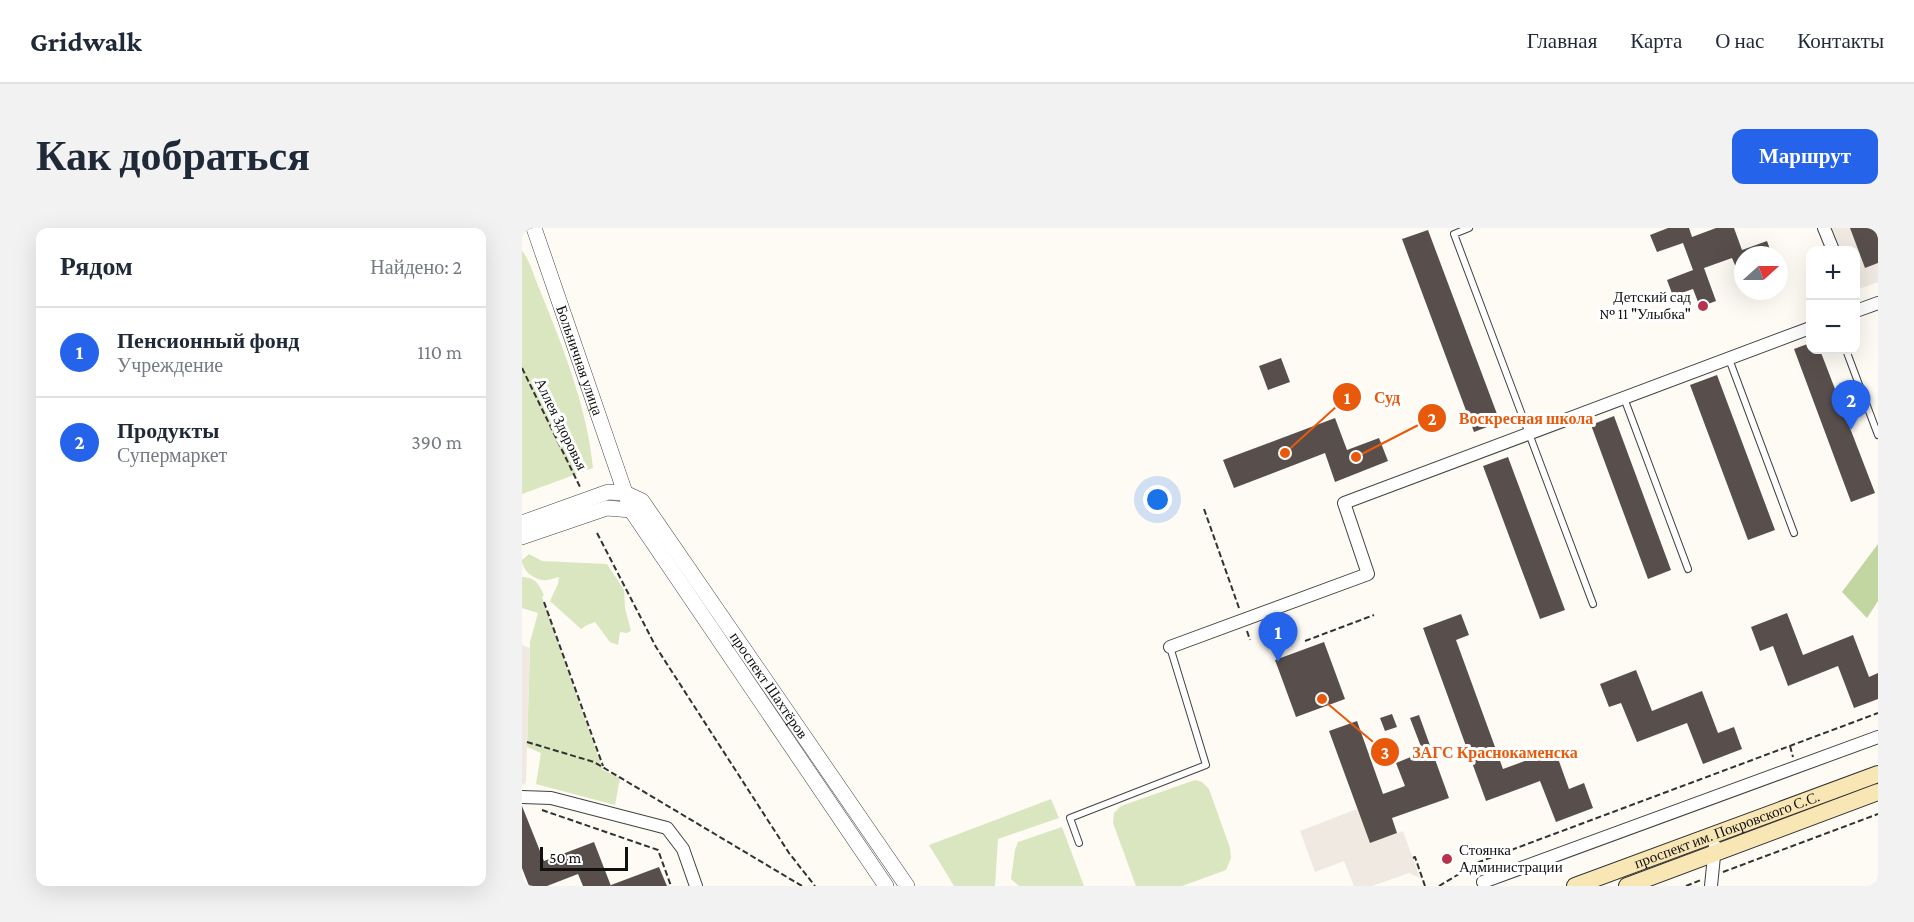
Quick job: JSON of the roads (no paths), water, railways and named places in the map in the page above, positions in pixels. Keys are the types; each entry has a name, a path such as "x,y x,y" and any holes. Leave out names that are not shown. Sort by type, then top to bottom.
{"main road":[{"name":"проспект им. Покровского С.С.","path":"1575,886 1878,774"},
{"name":"проспект им. Покровского С.С.","path":"1627,886 1878,792"}],"street":[{"name":"Больничная улица","path":"534,228 631,510"},
{"path":"1824,228 1831,246"},
{"path":"1860,310 1878,303"},
{"path":"1170,647 1368,574 1344,502 1806,329"},
{"path":"522,523 608,492 625,493"},
{"name":"проспект Шахтёров","path":"625,493 642,501 907,886"},
{"path":"522,537 607,508 631,510"},
{"name":"проспект Шахтёров","path":"631,510 886,886"},
{"path":"1483,882 1878,736"},
{"path":"522,797 551,798 667,828 683,849 696,886"},
{"path":"1711,881 1717,834"}],"lane":[{"path":"1469,228 1454,234 1593,604"},
{"path":"1848,354 1878,435"},
{"path":"1729,358 1794,533"},
{"path":"1624,398 1688,569"},
{"path":"1079,843 1070,818 1206,765 1170,647"}],"place":[{"name":"Детский сад № 11 \"Улыбка\"","path":"1703,306"},
{"name":"Продукты","path":"1851,430"},
{"name":"Суд","path":"1285,453"},
{"name":"Воскресная школа","path":"1356,457"},
{"name":"Пенсионный фонд","path":"1278,662"},
{"name":"ЗАГС Краснокаменска","path":"1322,699"},
{"name":"Стоянка Администрации","path":"1447,859"}]}
